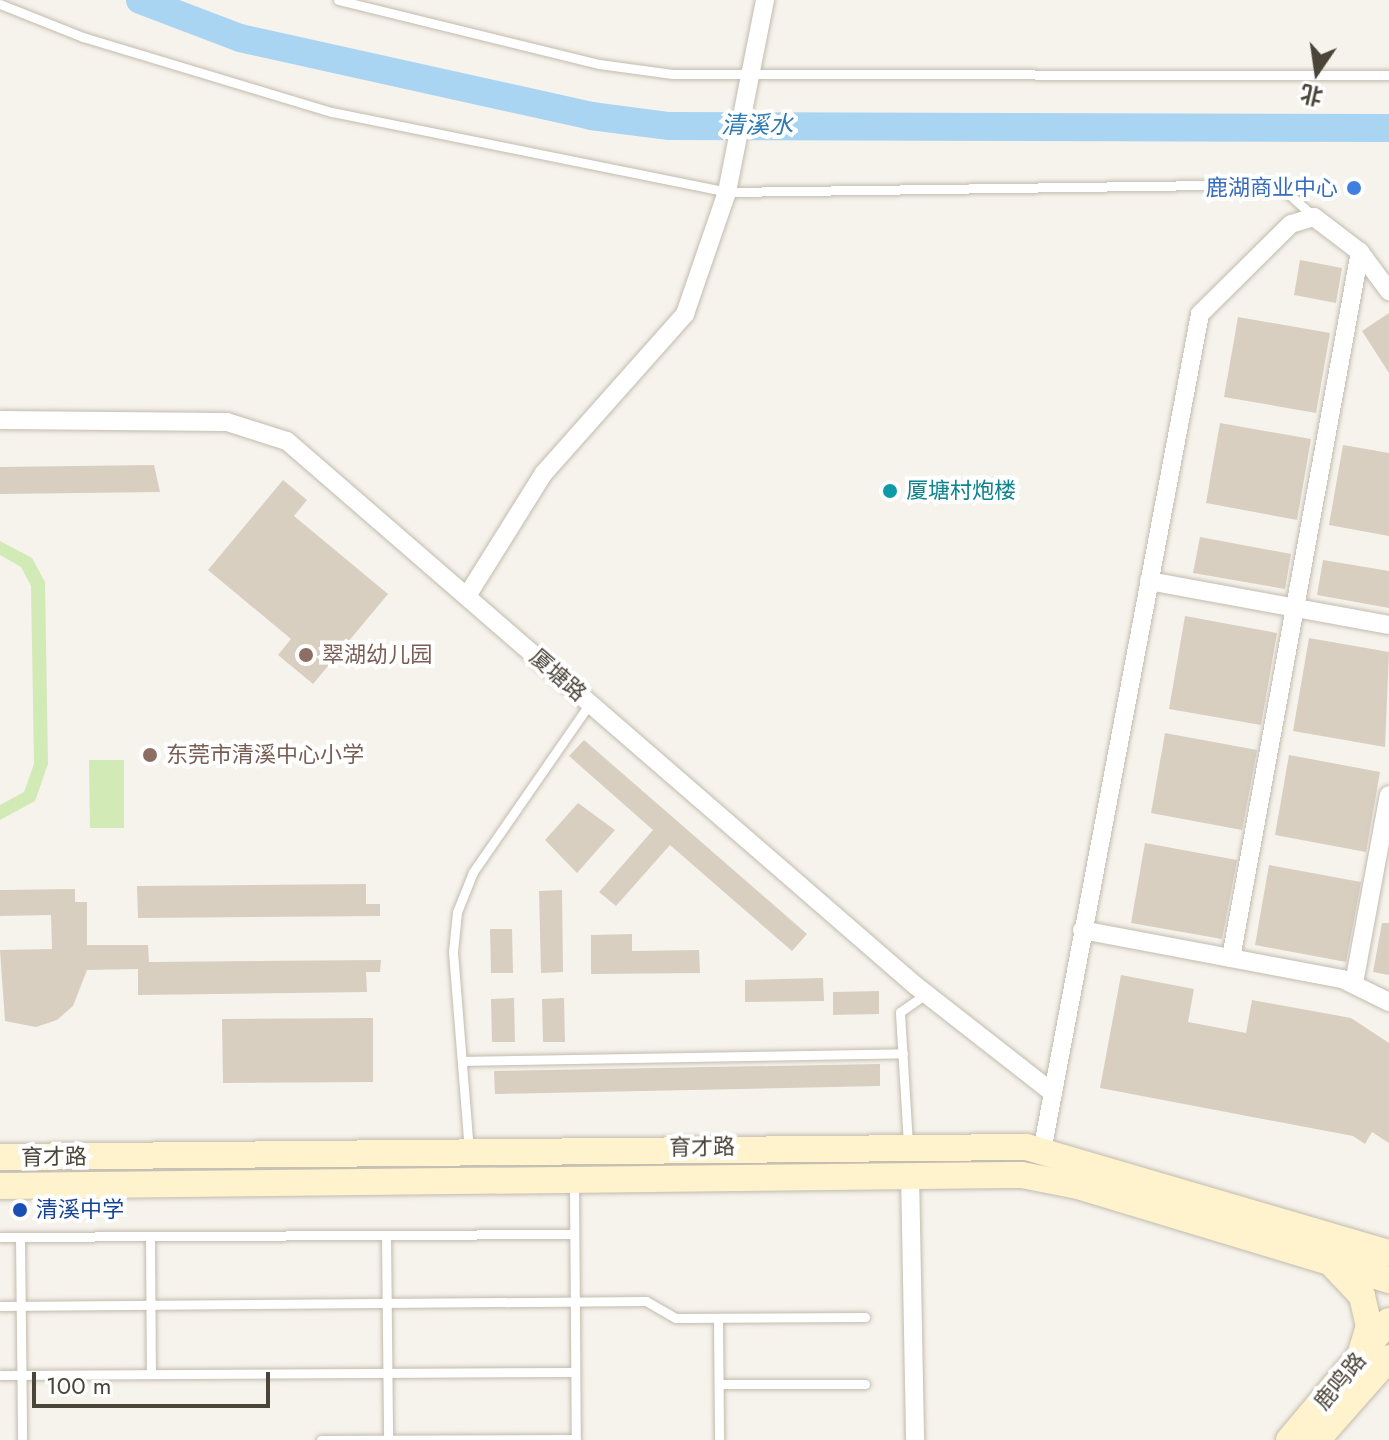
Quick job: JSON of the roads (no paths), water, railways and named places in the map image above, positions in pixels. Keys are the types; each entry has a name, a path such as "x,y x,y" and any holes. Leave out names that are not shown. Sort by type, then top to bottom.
{"main road":[{"name":"育才路","path":"0,1157 908,1144 1042,1151 1382,1247"},
{"name":"育才路","path":"0,1186 1022,1175 1078,1186 1389,1280"},
{"path":"1329,1262 1362,1296 1369,1326 1359,1359"},
{"name":"鹿鸣路","path":"1289,1440 1389,1321"},
{"name":"鹿鸣路","path":"1317,1440 1389,1358"}],"street":[{"path":"467,596 544,473 685,314 727,192 747,74 765,0"},
{"path":"1042,1151 1200,314 1291,224 1314,217 1360,252 1389,291"},
{"path":"1231,958 1360,252"},
{"name":"厦塘路","path":"0,420 227,422 287,441 926,994 1053,1093"},
{"path":"1149,581 1389,625"},
{"path":"1354,983 1389,795"},
{"path":"1082,930 1354,983 1389,1002"},
{"path":"910,1174 915,1440"}],"lane":[{"path":"338,0 599,64 747,74 1389,75"},
{"path":"0,4 83,37 332,112 727,192 1278,184 1314,217"},
{"path":"469,1151 453,952 457,912 473,872 590,703"},
{"path":"908,1144 900,1012 926,994"},
{"path":"462,1061 903,1053"},
{"path":"321,1440 576,1439 574,1179"},
{"path":"0,1237 574,1234"},
{"path":"386,1235 388,1439"},
{"path":"150,1236 151,1374"},
{"path":"20,1237 22,1440"},
{"path":"0,1306 646,1301 676,1318 865,1317"},
{"path":"718,1318 719,1440"},
{"path":"0,1375 575,1372"},
{"path":"719,1384 865,1384"}],"waterway":[{"name":"清溪水","path":"140,0 240,38 591,116 669,126 1389,128"}],"place":[{"name":"鹿湖商业中心","path":"1354,188"},
{"name":"厦塘村炮楼","path":"890,491"},
{"name":"翠湖幼儿园","path":"306,655"},
{"name":"东莞市清溪中心小学","path":"150,755"},
{"name":"清溪中学","path":"20,1210"}]}
